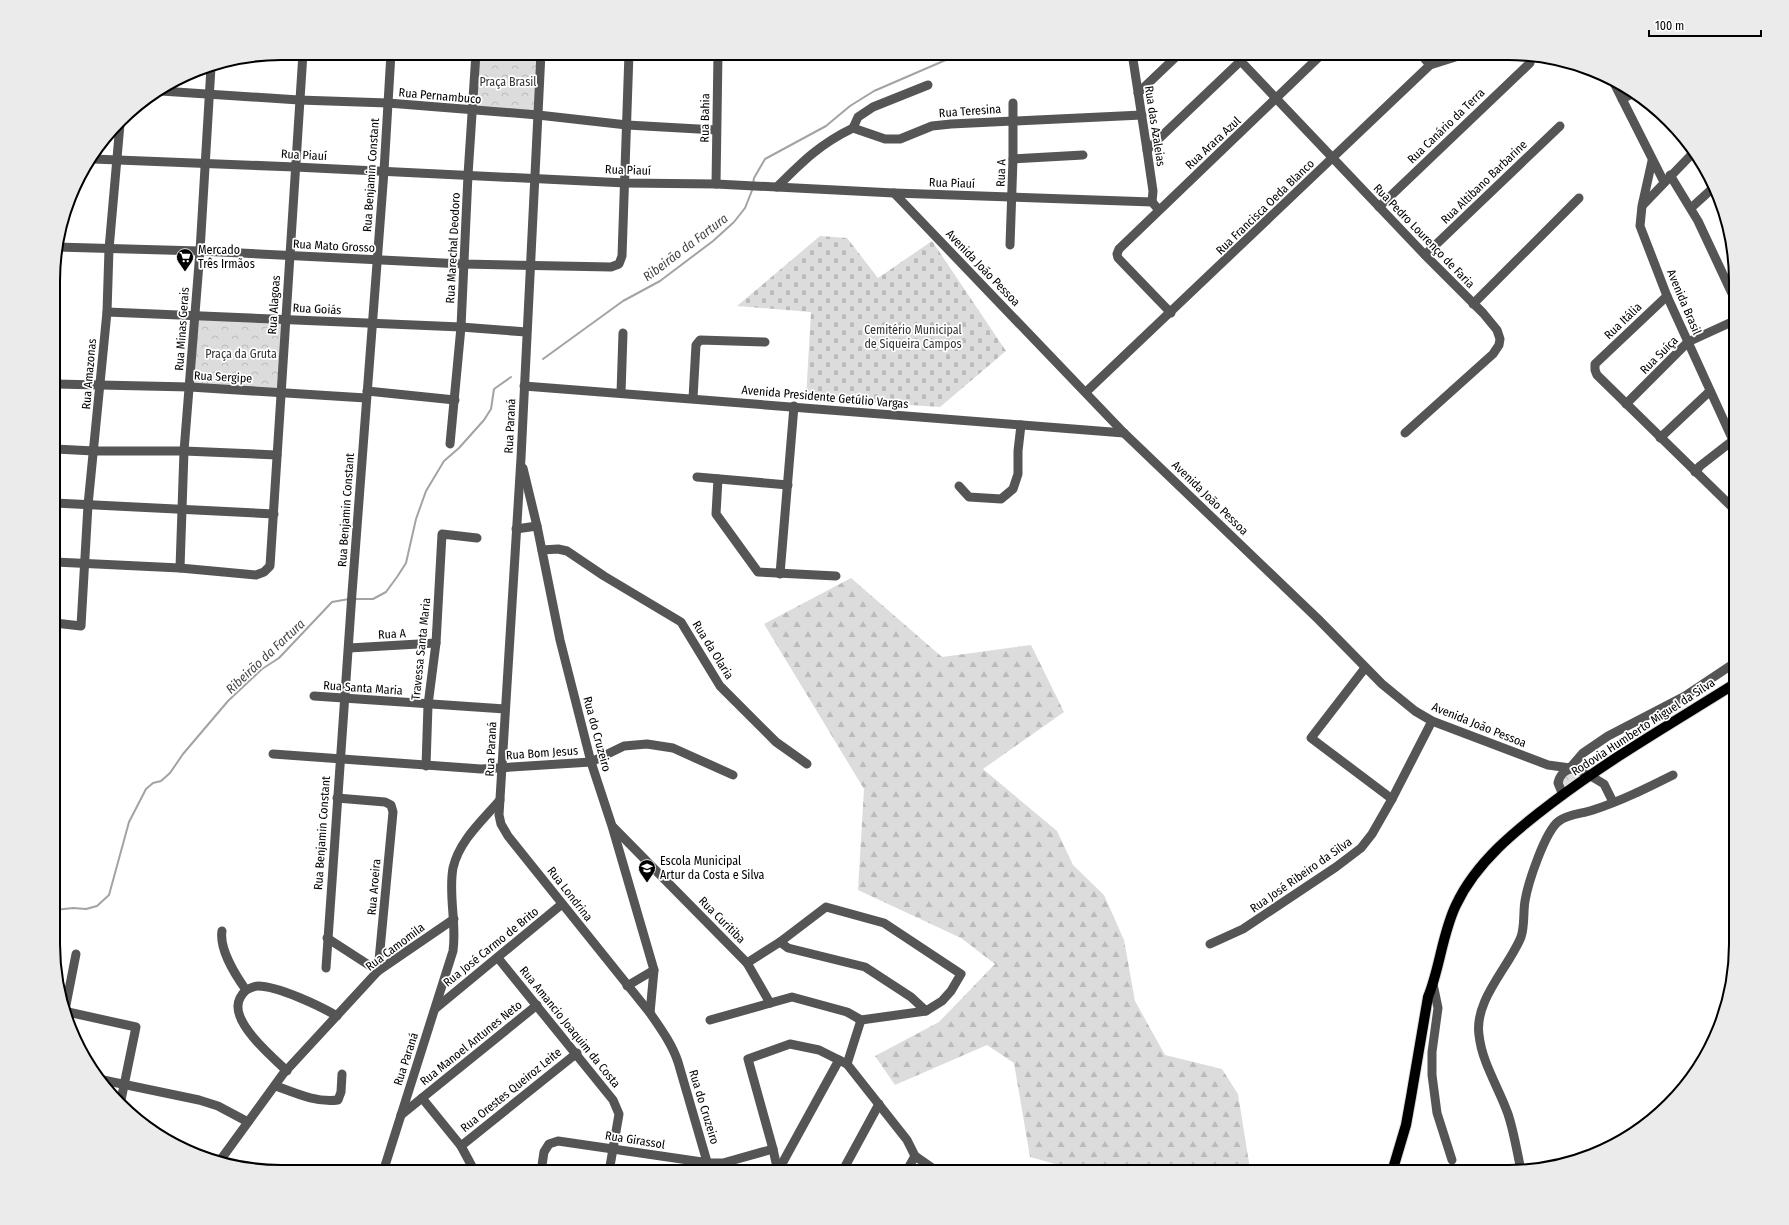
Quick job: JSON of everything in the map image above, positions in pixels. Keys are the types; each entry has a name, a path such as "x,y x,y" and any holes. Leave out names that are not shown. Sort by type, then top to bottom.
{"main road":[{"name":"Rodovia Humberto Miguel da Silva","path":"1394,1165 1406,1125 1428,997 1433,984 1439,956 1456,905 1473,878 1494,852 1509,838 1588,776 1614,758 1729,687"}],"street":[{"name":"Rua Alagoas","path":"180,568 256,574 264,572 270,566 302,60"},
{"name":"Rua Benjamin Constant","path":"326,968 366,395 384,171 391,60"},
{"name":"Rua Marechal Deodoro","path":"450,444 461,327 463,264 476,60"},
{"name":"Rua Paraná","path":"499,815 521,458 526,332 531,265 541,60"},
{"path":"626,183 629,60"},
{"name":"Rua Bahia","path":"716,184 718,60"},
{"name":"Rua das Azaleias","path":"1133,60 1153,191 1152,202"},
{"path":"1138,93 1173,60"},
{"name":"Rua Arara Azul","path":"1171,313 1118,258 1117,254 1119,249 1316,60"},
{"path":"1426,60 1430,65"},
{"name":"Rua Francisca Oeda Blanco","path":"1086,392 1171,313 1430,65 1447,60"},
{"path":"1147,150 1241,61"},
{"name":"Rua Pedro Lourenço de Faria","path":"1241,61 1276,100 1472,304 1483,313 1497,330 1500,339 1499,345 1493,354 1405,433"},
{"name":"Rua Canário da Terra","path":"1380,207 1530,63"},
{"name":"Rua Minas Gerais","path":"180,568 184,451 200,251 211,72"},
{"path":"777,187 806,158 831,139 854,128 858,117 873,107 928,85"},
{"path":"1618,90 1652,161 1691,208 1729,287"},
{"name":"Rua Pernambuco","path":"167,92 299,100 388,103 472,111 538,115 627,125 716,130"},
{"path":"1622,99 1629,96"},
{"name":"Rua A","path":"1010,245 1013,103"},
{"name":"Rua Teresina","path":"854,128 885,139 900,139 932,126 951,124 1142,115"},
{"name":"Rua Altibano Barbarine","path":"1425,255 1560,126"},
{"name":"Rua Amazonas","path":"60,624 81,626 88,505 107,312 109,249 119,131"},
{"path":"1013,159 1083,155"},
{"path":"1642,206 1667,178 1690,156"},
{"name":"Rua Piauí","path":"96,159 296,166 626,183 716,184 894,193 1152,202"},
{"name":"Avenida Brasil","path":"1652,161 1642,206 1640,226 1667,296 1729,431"},
{"name":"Rua Mato Grosso","path":"63,247 200,251 463,264 611,267 619,264 622,256 626,183"},
{"path":"1691,208 1710,191"},
{"name":"Avenida João Pessoa","path":"894,193 1124,433 1318,619 1365,668 1398,698 1415,712 1432,721 1548,765 1581,771 1604,784 1610,793 1613,802"},
{"path":"1472,304 1579,198"},
{"path":"1152,202 1159,210"},
{"name":"Rua Itália","path":"1626,404 1597,375 1594,370 1596,364 1667,296"},
{"name":"Rua Goiás","path":"107,312 461,327 526,332"},
{"name":"Rua Suíça","path":"1626,404 1688,342 1729,323"},
{"path":"620,393 623,333"},
{"path":"693,398 697,342 703,339 764,342"},
{"name":"Rua Sergipe","path":"60,384 190,387 281,393 366,395 455,400"},
{"name":"Avenida Presidente Getúlio Vargas","path":"524,386 693,398 1124,433"},
{"path":"1660,438 1710,391"},
{"path":"1626,404 1729,504"},
{"path":"780,574 794,406"},
{"path":"958,486 969,497 1001,499 1013,489 1018,474 1018,451 1021,425"},
{"path":"1695,472 1729,445"},
{"path":"60,449 94,451 184,451 277,455"},
{"name":"Rua do Cruzeiro","path":"521,458 537,526 560,640 591,762 612,826 654,970 650,1013"},
{"path":"697,478 788,485"},
{"path":"718,479 716,514 758,572 836,576"},
{"path":"60,503 274,514"},
{"path":"516,529 537,526"},
{"name":"Travessa Santa Maria","path":"426,766 428,705 436,643 442,534 477,538"},
{"name":"Rua da Olaria","path":"542,550 558,549 567,552 681,622 720,686 776,742 807,764"},
{"path":"60,562 180,568"},
{"name":"Rua A","path":"349,648 436,643"},
{"path":"1558,783 1562,774 1570,768 1583,753 1608,736 1685,696 1729,667"},
{"path":"1365,668 1311,738 1392,799"},
{"name":"Rua Santa Maria","path":"314,696 428,705 505,709"},
{"name":"Rua José Ribeiro da Silva","path":"1210,944 1243,929 1336,867 1361,848 1372,834 1392,799 1432,721"},
{"name":"Rua Bom Jesus","path":"273,754 481,769 591,762 624,746 647,744 673,748 733,775"},
{"path":"1548,765 1563,795"},
{"path":"1520,1165 1508,1115 1487,1065 1478,1035 1481,1014 1487,996 1522,935 1525,900 1541,851 1552,828 1558,821 1568,816 1591,811 1673,775"},
{"name":"Rua Aroeira","path":"337,798 385,802 391,805 393,812 378,971"},
{"name":"Rua Paraná","path":"385,1165 453,951 455,938 452,889 453,868 459,851 466,840 500,800"},
{"name":"Rua Londrina","path":"499,815 501,824 508,836 650,1013 674,1050"},
{"name":"Rua Curitiba","path":"612,826 747,963 770,1003"},
{"name":"Rua José Carmo de Brito","path":"436,1008 562,904"},
{"path":"710,1020 792,997 847,1012 861,1020 926,1011 942,1001 951,991 961,974 884,923 826,907 780,942 747,963"},
{"name":"Rua Camomila","path":"223,1157 287,1071 378,971 454,919"},
{"path":"222,931 221,938 223,945 236,974 246,990"},
{"path":"327,938 378,971"},
{"path":"780,942 788,948 865,967 911,997 926,1011"},
{"path":"67,998 76,954"},
{"name":"Rua Amancio Joaquim da Costa","path":"498,958 613,1100 619,1114 613,1148"},
{"path":"627,986 654,970"},
{"path":"1433,984 1438,1008 1432,1052 1432,1075 1437,1113 1452,1160"},
{"path":"287,1071 261,1046 240,1016 238,1007 239,1000 246,990 256,986 264,986 300,998 338,1016"},
{"name":"Rua Manoel Antunes Neto","path":"401,1115 537,1005"},
{"path":"71,1013 136,1027 122,1097"},
{"path":"782,1165 843,1062 861,1020"},
{"path":"777,1165 748,1059 790,1044 818,1050 843,1062 907,1140 914,1156 928,1165"},
{"name":"Rua do Cruzeiro","path":"674,1050 709,1165"},
{"name":"Rua Orestes Queiroz Leite","path":"461,1146 577,1054"},
{"path":"276,1086 301,1096 329,1101 338,1100 341,1092 342,1074"},
{"path":"108,1081 199,1100 218,1106 248,1122"},
{"path":"422,1098 461,1146 470,1165"},
{"path":"846,1165 879,1104"},
{"name":"Rua Girassol","path":"542,1165 544,1152 549,1144 558,1141 613,1148 700,1165"},
{"path":"610,1165 613,1148"},
{"name":"Rua Girassol","path":"717,1165 773,1149"},
{"path":"910,1165 914,1156"}],"green space":[{"name":"Praça Brasil","path":"479,60 538,60 536,113 475,110"},
{"name":"Cemitério Municipal de Siqueira Campos","path":"820,236 847,238 878,278 932,241 1006,351 940,407 806,398 811,312 737,306"},
{"name":"Praça da Gruta","path":"196,319 282,321 279,390 193,385"},
{"path":"851,578 942,657 1031,645 1064,712 983,769 1057,831 1073,865 1104,895 1124,940 1135,1001 1165,1055 1222,1069 1238,1094 1249,1165 1059,1165 1030,1157 1014,1063 987,1045 895,1085 875,1056 939,1022 995,964 961,938 858,890 864,789 764,624"},
{"path":"1566,771 1585,775 1563,794 1560,778"}],"waterway":[{"name":"Ribeirão da Fartura","path":"753,184 754,178 765,159 826,126 850,106 874,91 946,60"},
{"name":"Ribeirão da Fartura","path":"543,359 623,301 660,281 713,241 734,222 745,208 753,188"},
{"name":"Ribeirão da Fartura","path":"355,599 373,599 386,592 397,577 406,563 416,519 426,491 444,461 459,448 484,420 491,409 494,389 511,377"},
{"name":"Ribeirão da Fartura","path":"60,909 73,908 86,909 97,906 109,895 129,822 146,789 153,783 161,781 170,773 183,754 228,701 262,669 279,658 332,602 349,599"}],"place":[{"name":"Mercado Três Irmãos","path":"185,272"},
{"name":"Escola Municipal Artur da Costa e Silva","path":"647,883"}]}
